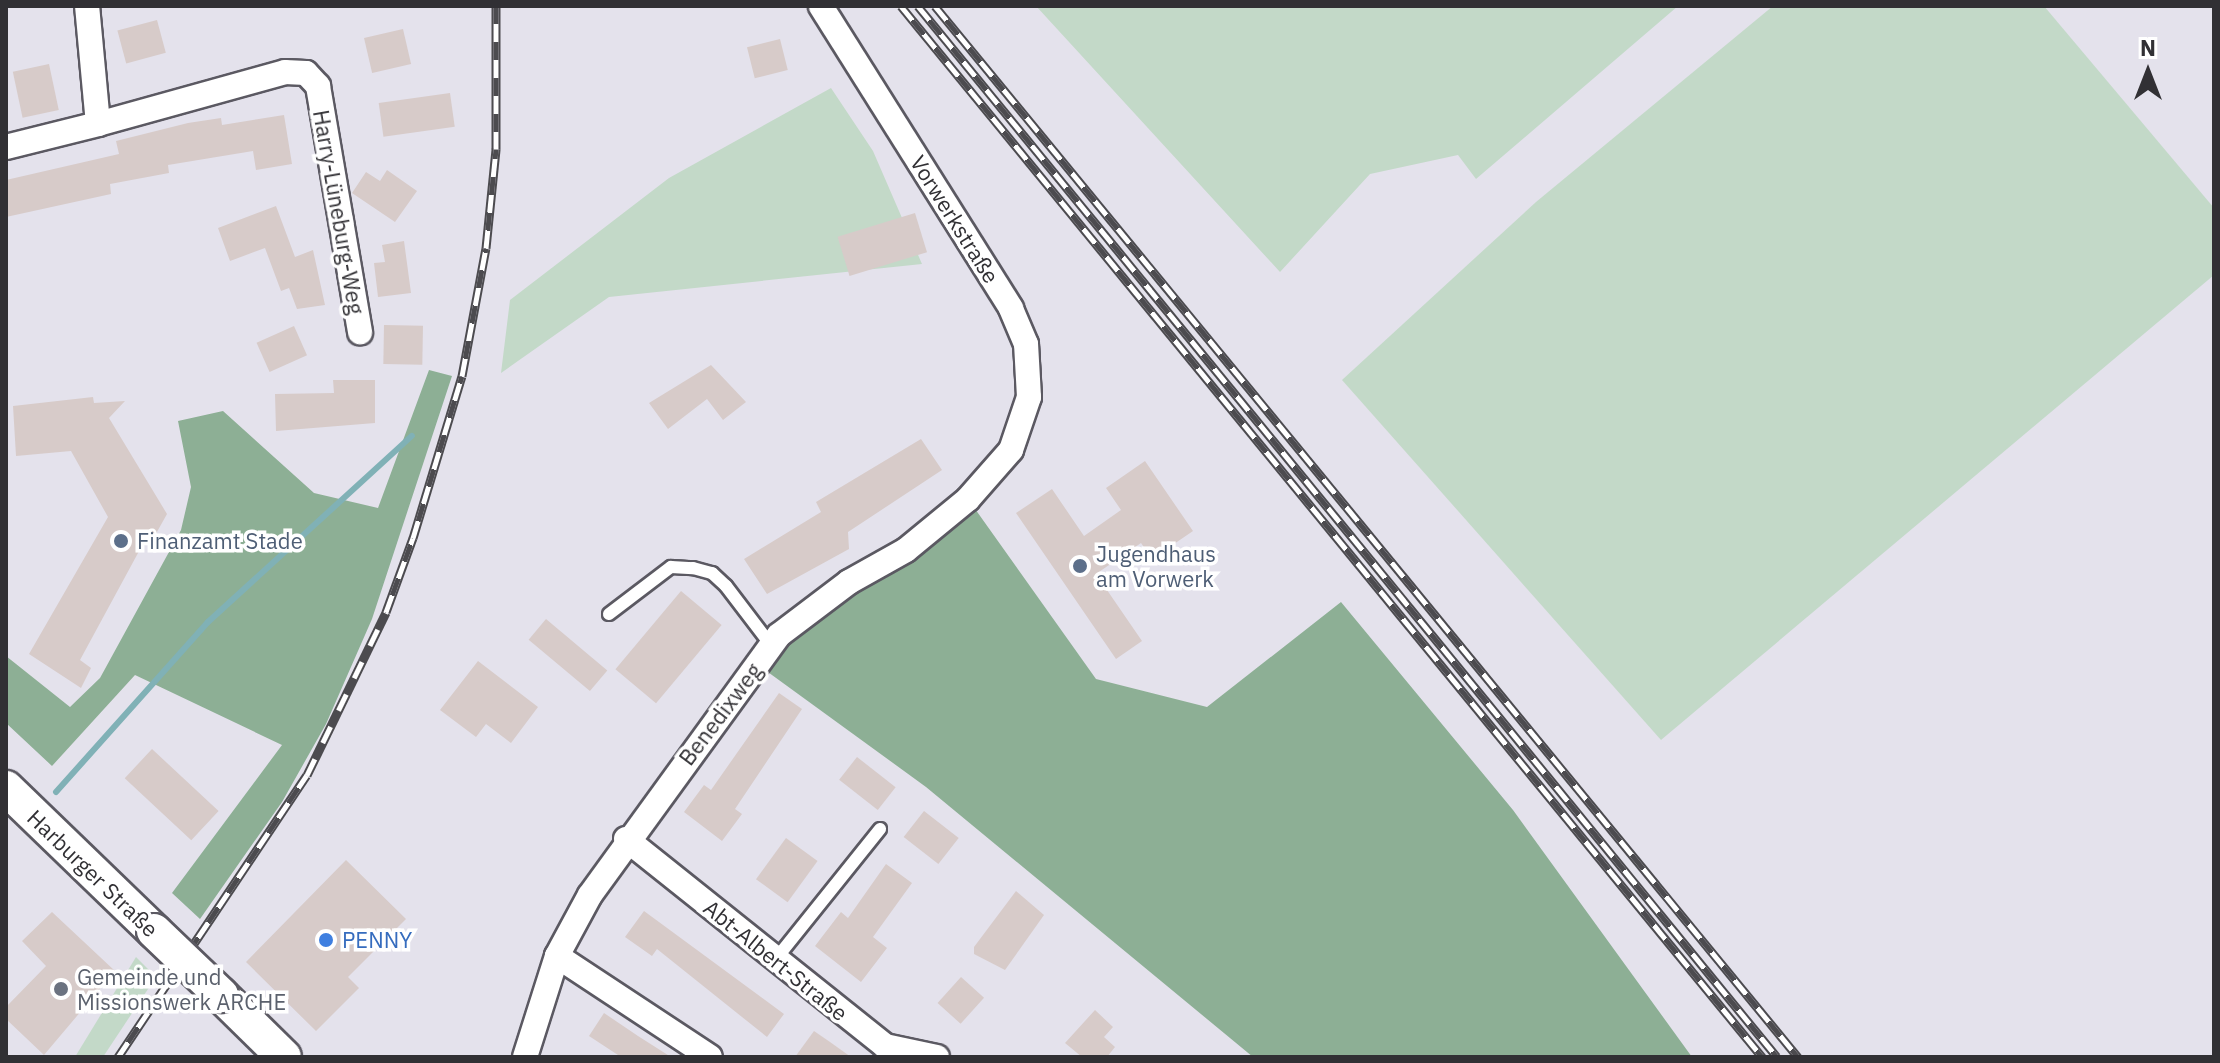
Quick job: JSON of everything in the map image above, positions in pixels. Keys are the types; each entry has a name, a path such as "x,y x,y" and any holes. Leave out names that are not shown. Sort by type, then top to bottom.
{"main road":[{"name":"Harburger Straße","path":"6,788 221,995 271,1052"}],"street":[{"path":"6,147 98,124 87,6"},
{"name":"Vorwerkstraße","path":"821,6 1021,332 1029,397 1011,450"},
{"name":"Harry-Lüneburg-Weg","path":"98,124 285,72 306,73 318,86 360,332"},
{"name":"Benedixweg","path":"525,1057 557,956 626,839 788,623 906,550 968,499 1011,450"},
{"name":"Abt-Albert-Straße","path":"626,839 775,960 881,1052 937,1057"},
{"path":"557,956 710,1057"}],"lane":[{"path":"609,614 671,567 693,568 712,573 726,586 771,645"},
{"path":"775,960 880,829"}],"green space":[{"path":"1036,6 1678,6 1476,179 1458,155 1370,174 1280,272"},
{"path":"1773,6 2044,6 2214,208 2214,275 1661,740 1342,380 1536,202"},
{"path":"831,88 873,151 922,264 609,297 501,373 510,300 669,178"},
{"path":"429,370 452,376 372,619 326,724 282,802 200,919 172,893 282,745 135,675 52,766 6,723 6,656 70,707 100,678 181,530 191,487 178,421 223,411 314,493 378,508"},
{"path":"968,499 1096,679 1207,707 1341,602 1513,810 1692,1057 1253,1057 926,787 757,664"},
{"path":"136,957 156,977 103,1057 75,1057"}],"building":[{"path":"157,20 166,53 126,63 117,31"},
{"path":"403,29 411,64 372,73 364,38"},
{"path":"780,39 788,70 755,78 747,47"},
{"path":"49,64 59,110 23,118 13,72"},
{"path":"450,93 455,127 383,137 379,103"},
{"path":"284,115 292,164 256,170 253,151 168,165 169,173 110,184 111,194 6,217 6,180 119,154 116,141 188,123 221,118 222,125"},
{"path":"387,170 417,191 395,222 352,193 366,172 380,181"},
{"path":"276,206 295,257 313,250 325,305 297,309 289,288 281,291 265,248 230,261 218,228"},
{"path":"915,213 927,252 850,276 838,237"},
{"path":"404,241 411,293 378,297 374,263 385,262 382,245"},
{"path":"384,325 423,326 422,365 383,364"},
{"path":"294,326 307,355 270,372 257,343"},
{"path":"711,365 746,402 723,420 707,399 668,429 649,403"},
{"path":"333,380 375,380 375,423 276,431 275,394 334,393"},
{"name":"Finanzamt Stade","path":"93,397 94,403 125,401 109,418 167,514 153,539 144,542 80,660 91,668 81,688 29,654 108,517 71,451 16,456 13,406"},
{"path":"921,439 942,470 848,532 849,549 767,594 744,559 821,512 816,502"},
{"name":"Jugendhaus am Vorwerk","path":"1145,461 1193,531 1152,559 1141,543 1096,574 1142,641 1116,659 1016,513 1052,489 1084,536 1121,510 1106,488"},
{"path":"681,591 722,625 656,703 615,669"},
{"path":"546,619 607,670 590,691 529,640"},
{"path":"478,661 538,707 511,743 486,724 476,737 440,710"},
{"path":"779,693 802,709 735,809 742,814 722,841 684,812 704,785 711,790"},
{"path":"152,749 219,811 191,840 125,778"},
{"path":"857,757 896,787 878,810 839,780"},
{"path":"924,811 959,838 938,864 904,837"},
{"path":"786,838 818,861 788,902 756,879"},
{"name":"PENNY","path":"346,860 406,919 348,977 359,988 316,1031 246,962"},
{"path":"886,864 912,883 873,937 887,948 861,982 815,946 841,912 848,918"},
{"path":"1016,891 1044,915 1005,970 974,954 974,947"},
{"path":"644,911 784,1014 767,1037 657,949 652,956 625,937"},
{"name":"Gemeinde und Missionswerk ARCHE","path":"52,912 115,971 44,1055 6,1019 6,1007 46,966 22,941"},
{"path":"961,977 984,998 961,1024 938,1003"},
{"path":"1095,1010 1113,1027 1104,1037 1115,1047 1107,1057 1082,1057 1065,1043"},
{"path":"604,1013 671,1057 621,1057 589,1036"},
{"path":"814,1031 830,1042 851,1057 795,1057"}],"waterway":[{"path":"56,792 208,622 412,436"}],"railway":[{"path":"118,1057 307,775 386,612 413,538 462,376 486,248 496,149 496,6"},
{"path":"901,6 1762,1057"},
{"path":"918,6 1777,1057"},
{"path":"935,6 1798,1057"}],"place":[{"name":"Finanzamt Stade","path":"121,541"},
{"name":"Jugendhaus am Vorwerk","path":"1080,566"},
{"name":"PENNY","path":"326,940"},
{"name":"Gemeinde und Missionswerk ARCHE","path":"61,989"}]}
